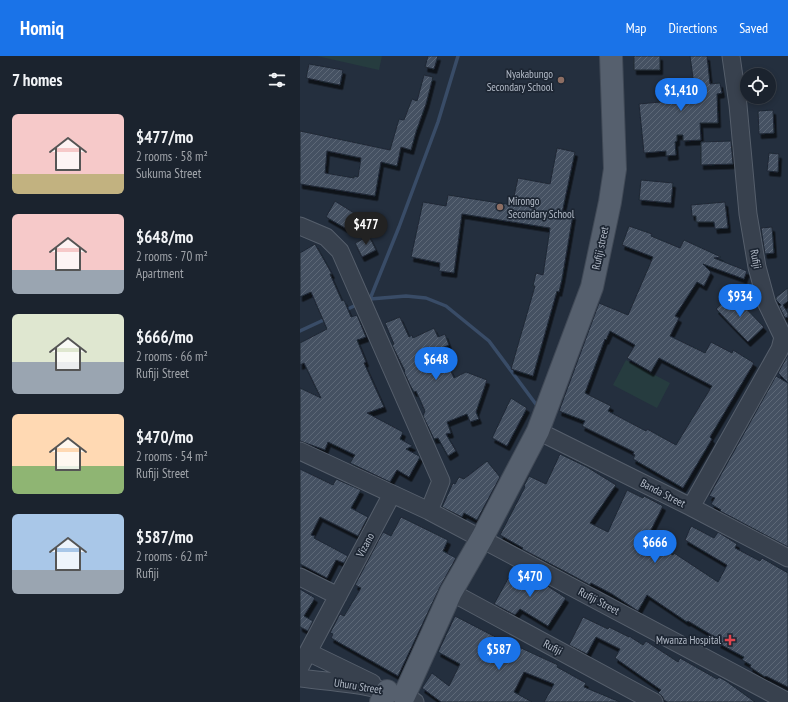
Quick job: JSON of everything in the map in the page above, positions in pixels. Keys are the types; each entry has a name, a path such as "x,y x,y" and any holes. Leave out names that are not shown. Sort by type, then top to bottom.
{"main road":[{"name":"Rufiji street","path":"397,698 451,592 482,538 538,431 592,287 610,202 614,169 611,56"}],"street":[{"name":"Rufiji","path":"691,507 780,349 785,337 767,304 757,267 748,214 738,104 731,56"},
{"path":"300,226 326,237 340,251 441,480 429,511"},
{"name":"Banda Street","path":"538,431 691,507 788,558"},
{"name":"Rufiji Street","path":"300,451 429,511 482,538 788,702"},
{"name":"Vizano","path":"300,667 392,494"},
{"path":"300,577 338,596"},
{"name":"Rufiji","path":"451,592 654,702"},
{"path":"308,652 397,698"},
{"name":"Uhuru Street","path":"300,678 397,698"}],"green space":[{"path":"317,56 382,56 379,70"},
{"path":"626,360 670,383 657,408 613,385"}],"building":[{"path":"428,56 438,56 434,69 425,67"},
{"path":"634,56 660,56 660,70 634,70"},
{"path":"690,56 707,56 710,84 720,83 722,93 717,94 718,123 700,123 701,140 683,141 683,135 677,135 677,141 675,142 676,155 666,156 666,151 644,153 639,104 671,101 669,88 694,85"},
{"path":"309,64 343,70 340,85 306,78"},
{"path":"424,75 433,77 411,150 401,147 397,166 381,162 375,196 300,184 300,131 390,150 399,119 404,120 412,99 417,101","holes":["327,151 361,158 358,177 354,176 354,178 325,173"]},
{"path":"773,110 774,133 759,134 758,111"},
{"path":"731,141 733,164 701,165 701,142"},
{"path":"557,148 575,152 562,213 573,215 559,292 557,291 533,376 511,369 535,286 533,286 536,273 543,275 550,228 462,214 454,273 439,271 440,263 411,257 423,202 446,206 448,195 512,205 518,178 550,184"},
{"path":"769,153 779,154 778,172 767,171"},
{"path":"641,180 673,183 671,203 639,200"},
{"path":"335,201 354,213 345,228 326,217"},
{"path":"725,202 728,228 715,229 714,222 696,222 696,216 692,216 691,205"},
{"path":"629,226 652,234 651,236 680,248 684,240 721,257 714,258 747,271 744,279 703,264 711,272 704,286 697,282 675,316 679,318 670,336 705,353 711,342 732,353 733,350 754,363 710,437 712,439 683,488 633,459 635,455 633,454 634,452 582,426 585,421 559,411 599,303 628,315 653,257 622,245","holes":["610,331 635,345 627,358 651,372 659,358 712,386 676,445 647,429 646,431 608,411 611,406 585,393 605,339 606,340"]},
{"path":"772,227 774,253 765,254 761,228"},
{"path":"369,236 376,250 362,257 355,243"},
{"path":"315,244 332,274 330,274 342,301 344,300 351,317 357,315 366,337 357,340 366,362 364,363 384,407 367,413 403,432 400,439 413,446 406,449 420,457 409,477 397,470 390,482 350,463 355,455 328,442 325,450 300,441 300,388 321,398 304,363 300,365 300,343 327,329 311,292 300,297 300,253"},
{"path":"788,288 788,301 783,305 788,313 788,317 785,318 779,306 781,305 776,300 776,297"},
{"path":"732,294 764,327 748,342 716,309"},
{"path":"400,317 409,337 412,335 413,338 434,328 438,337 445,334 449,345 437,350 447,370 450,369 454,378 466,372 487,380 476,412 479,419 470,422 467,414 447,422 451,433 446,434 456,451 448,456 438,438 434,439 423,416 425,411 416,391 414,392 410,385 392,345 394,344 385,323"},
{"path":"788,355 788,383 778,373"},
{"path":"776,376 788,383 788,547 720,511 721,510 711,504 715,498 709,496"},
{"path":"511,398 527,408 507,446 492,438"},
{"path":"560,454 587,467 616,485 590,523 608,532 627,490 643,498 644,496 663,506 646,540 673,555 674,553 718,582 727,565 685,540 691,526 714,538 718,532 737,544 735,548 760,561 762,558 788,573 788,687 766,676 765,677 750,667 751,665 742,660 744,657 718,643 720,640 688,621 687,622 647,595 638,611 612,594 591,583 590,585 522,549 523,548 500,535 525,487 524,486 529,476 546,484"},
{"path":"487,461 500,477 477,520 464,513 462,517 442,507 453,483 455,484 459,477 464,479"},
{"path":"300,469 333,485 336,479 361,490 351,508 368,517 358,536 320,517 311,535 348,556 344,563 336,560 327,578 300,564"},
{"path":"401,517 448,540 443,551 456,558 440,587 398,676 331,638 333,634 330,633 340,614 344,616 361,588 355,585 383,532 391,536"},
{"path":"514,568 546,585 566,598 548,626 520,609 515,615 494,604"},
{"path":"300,589 315,598 304,616 313,621 308,631 300,627"},
{"path":"455,616 507,643 508,642 558,665 557,667 586,683 584,687 620,702 544,702 554,684 524,672 514,692 532,702 441,702 422,688 432,673 449,686 460,664 438,652"},
{"path":"583,617 608,629 609,627 629,636 643,645 646,641 678,662 680,658 717,679 719,677 755,702 667,702 658,693 661,690 615,658 620,649 596,637 587,654 569,645"}],"waterway":[{"path":"366,301 370,299 399,227 438,122 458,56"},
{"path":"370,299 406,296 426,298 446,306 489,341 538,407"},
{"path":"344,311 358,304"},
{"path":"300,331 328,318"}],"place":[{"name":"Nyakabungo Secondary School","path":"561,80"},
{"name":"Mirongo Secondary School","path":"500,207"},
{"name":"Mwanza Hospital","path":"730,640"}]}
